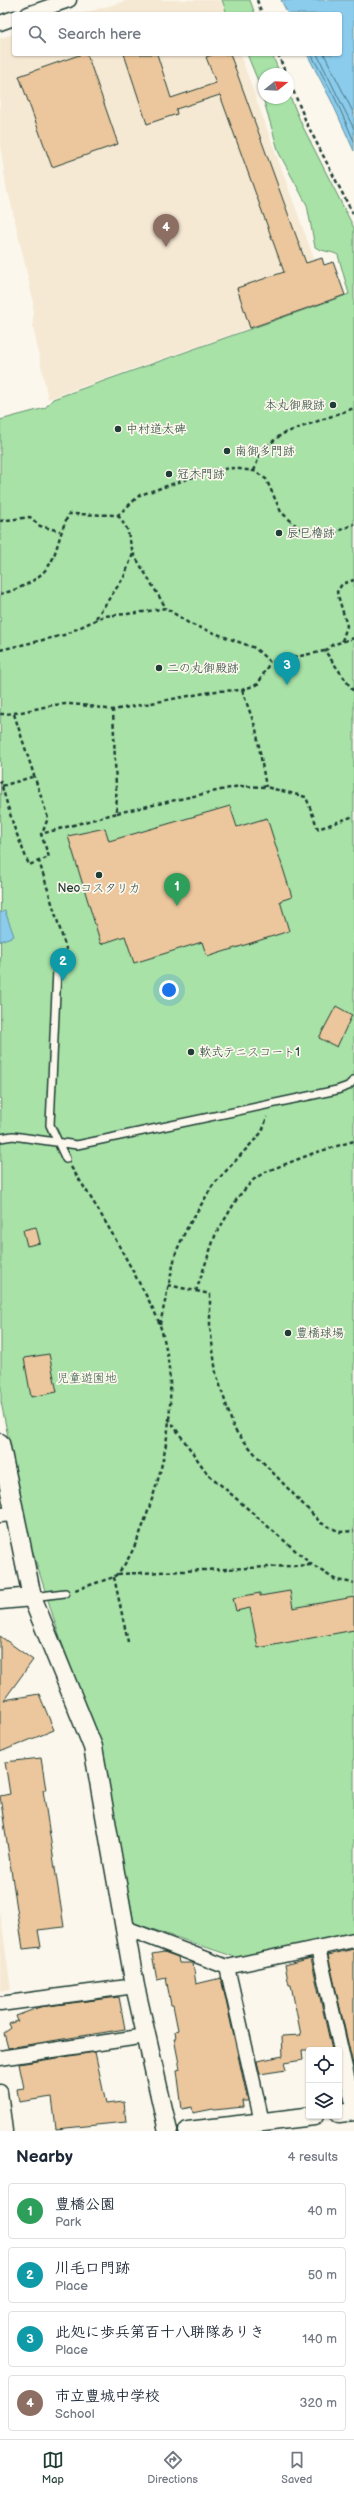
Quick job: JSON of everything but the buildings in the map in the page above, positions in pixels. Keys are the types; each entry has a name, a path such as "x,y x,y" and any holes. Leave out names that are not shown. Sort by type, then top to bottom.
{"street":[{"path":"34,12 69,0"},
{"path":"0,23 12,19"},
{"path":"0,1443 7,1514 32,1597 93,1747 134,1986 168,2131"},
{"path":"0,1600 32,1597"},
{"path":"123,1927 227,1967 354,1940"},
{"path":"318,1948 354,2108"},
{"path":"227,1967 262,2122"},
{"path":"0,2004 134,1986"},
{"path":"0,2058 146,2036"},
{"path":"0,2092 5,2131"},
{"path":"342,2113 354,2111"},
{"path":"188,2131 306,2117"}],"lane":[{"path":"57,970 50,1125 56,1141 66,1159"},
{"path":"0,1138 13,1136 77,1145 337,1090 348,1086 354,1080"},
{"path":"337,1090 354,1090"},
{"path":"32,1597 65,1593"}],"path":[{"path":"257,0 261,12"},
{"path":"279,56 284,68"},
{"path":"294,93 307,124 354,216"},
{"path":"254,471 261,451 282,434 354,408"},
{"path":"0,594 28,584 42,573 52,560 60,531 69,514 118,515 140,494 214,470 232,468 254,471 266,479 281,512 301,530 336,532 354,524"},
{"path":"118,515 127,529 133,553 166,608 190,624 255,648 270,662"},
{"path":"0,521 30,517 40,526 60,531"},
{"path":"95,619 124,577 133,553"},
{"path":"342,641 347,626 337,592 342,584 354,580"},
{"path":"0,650 64,635 95,619 166,608"},
{"path":"270,662 325,651 332,645 354,638"},
{"path":"325,651 354,692"},
{"path":"0,714 14,714 56,705 82,705 113,710 216,691 242,690 258,684 270,662"},
{"path":"242,690 256,729 266,787"},
{"path":"113,710 117,813"},
{"path":"0,780 14,827 30,864 49,856 41,834 48,818 14,714"},
{"path":"2,786 34,776"},
{"path":"41,834 117,813 239,786 266,787 306,797 318,829 354,816"},
{"path":"39,861 68,955 57,970"},
{"path":"159,1324 176,1252 201,1202 232,1163 256,1141 262,1132 267,1117"},
{"path":"196,1291 215,1236 238,1197 253,1180 265,1172 314,1153 354,1141"},
{"path":"65,1593 114,1577 118,1574 139,1537 156,1486 168,1438 169,1375 167,1352 159,1324 120,1246 66,1159"},
{"path":"168,1285 210,1294 210,1328 216,1373 234,1429 256,1455 321,1523 340,1532 354,1531"},
{"path":"168,1418 208,1473 312,1565 336,1580 354,1583"},
{"path":"118,1574 312,1565"},
{"path":"114,1577 128,1642"}],"shaded area":[{"path":"129,0 221,0 225,12 88,12"},
{"path":"12,35 12,56 241,56 329,300 48,399 33,326 33,300 9,195 7,192 0,145 0,38"},
{"path":"0,1910 11,1989 0,1991"}],"green space":[{"path":"222,0 250,0 254,12 226,12"},
{"path":"248,56 273,56 278,68 258,68 258,81"},
{"name":"児童遊園地","path":"265,104 293,104 302,125 354,228 354,1933 238,1958 134,1923 120,1848 84,1703 59,1635 29,1540 1,1402 0,420 45,408 53,399 349,294 338,255 315,247 307,205 279,153"}],"water":[{"path":"281,0 354,0 354,151 331,100 308,56 342,56 342,12 287,12"},
{"path":"5,911 14,936 0,941 0,913"}],"place":[{"name":"市立豊城中学校","path":"166,247"},
{"name":"本丸御殿跡","path":"333,405"},
{"name":"中村道太碑","path":"118,429"},
{"name":"南御多門跡","path":"227,451"},
{"name":"冠木門跡","path":"169,474"},
{"name":"辰巳櫓跡","path":"279,533"},
{"name":"二の丸御殿跡","path":"159,668"},
{"name":"此処に歩兵第百十八聠隊ありき","path":"287,685"},
{"name":"Neoコスタリカ","path":"99,875"},
{"name":"豊橋公園","path":"177,906"},
{"name":"川毛口門跡","path":"63,981"},
{"name":"軟式テニスコート1","path":"191,1052"},
{"name":"豊橋球場","path":"288,1333"}]}
